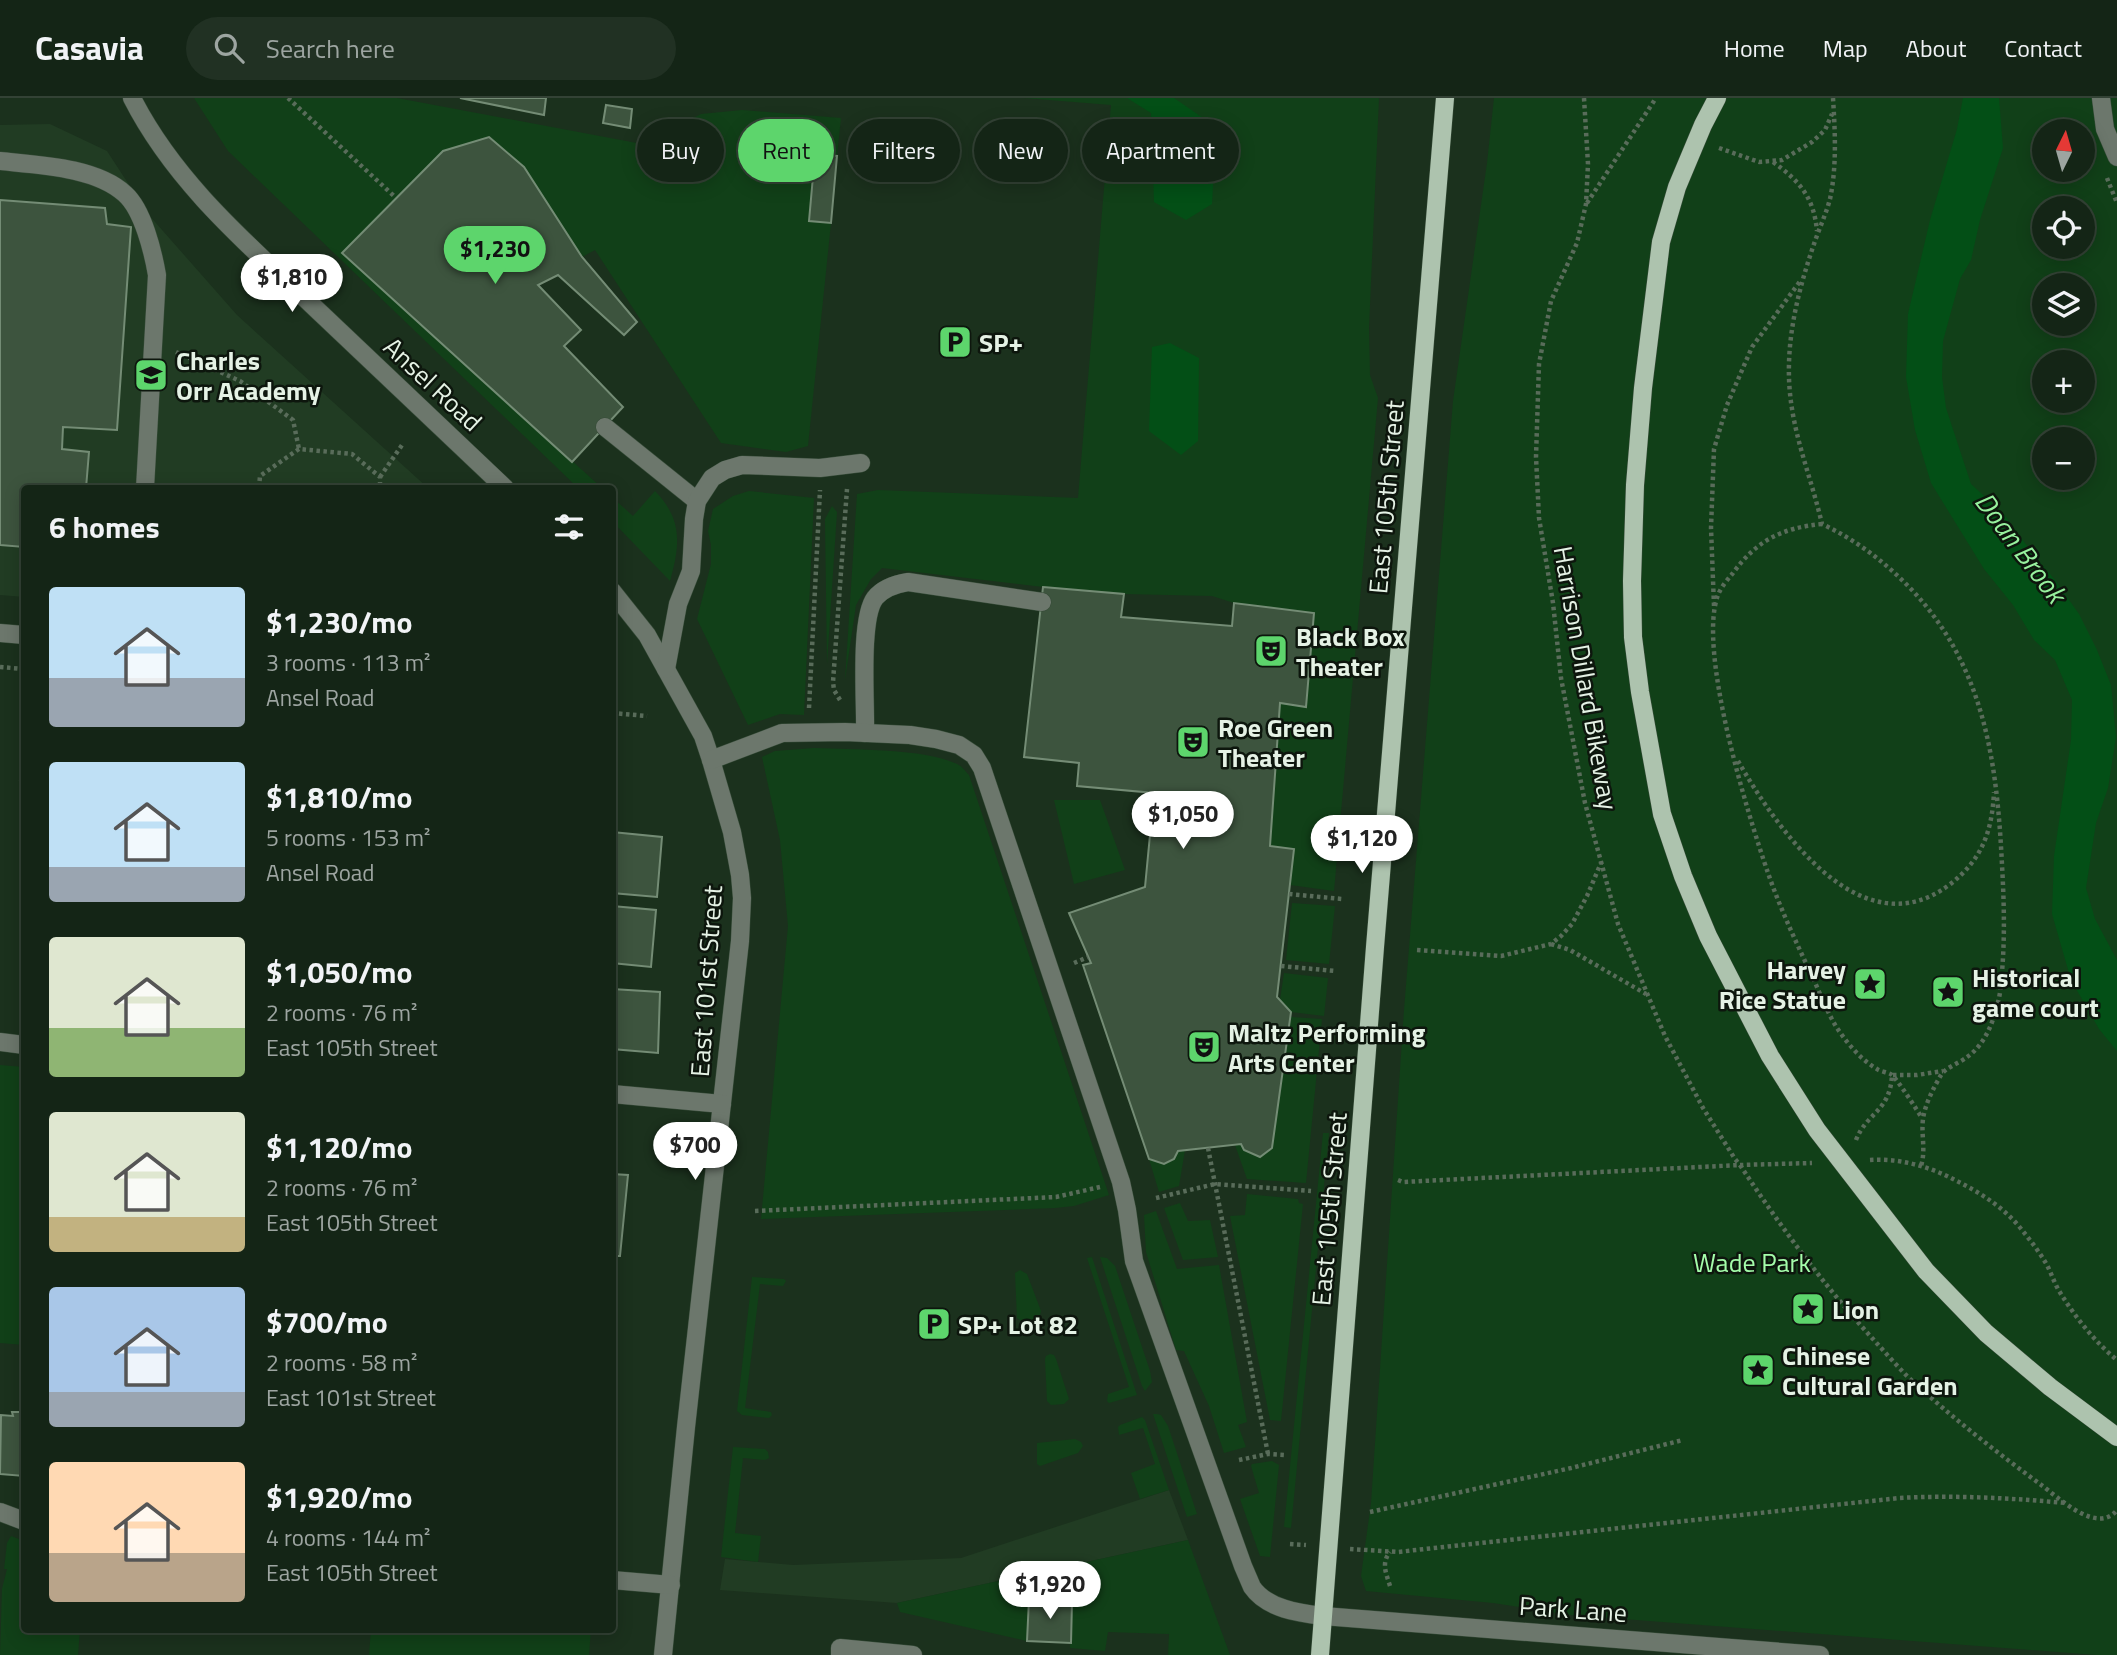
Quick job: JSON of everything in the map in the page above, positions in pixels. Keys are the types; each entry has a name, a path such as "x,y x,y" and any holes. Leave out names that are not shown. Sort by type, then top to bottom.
{"main road":[{"name":"East 105th Street","path":"1320,1655 1445,98"},
{"path":"1717,98 1677,187 1661,242 1643,388 1635,485 1633,637 1662,814 1683,876 1708,936 1770,1056 1798,1103 1839,1161 1926,1271 1986,1333 2050,1387 2117,1437"}],"street":[{"name":"Ansel Road","path":"132,98 143,120 189,184 237,236 502,485"},
{"path":"2101,98 2105,129 2117,157"},
{"path":"0,161 96,176 127,195 143,223 157,275 145,485"},
{"path":"605,427 697,501"},
{"path":"666,669 678,604 691,571 697,501 712,478 725,470 742,465 820,468 861,463"},
{"path":"865,733 865,649 868,620 873,601 883,591 895,584 908,582 1042,602"},
{"name":"East 101st Street","path":"616,596 647,635 703,736 732,832 742,898 740,940 663,1655"},
{"path":"0,633 21,635"},
{"name":"Park Lane","path":"712,760 782,733 910,735 959,745 974,755 982,768 1117,1170 1127,1210 1134,1261 1243,1566 1252,1587 1260,1596 1296,1612 1323,1616 1819,1655"},
{"path":"0,1042 21,1045"},
{"path":"616,1094 722,1104"},
{"path":"0,1512 21,1520"},
{"path":"616,1580 671,1585"},
{"path":"840,1655 840,1647 913,1655"}],"path":[{"path":"288,98 395,197"},
{"name":"Harrison Dillard Bikeway","path":"1584,98 1588,164 1586,204 1577,243 1551,301 1539,364 1536,457 1539,518 1553,603 1561,678 1585,803 1618,923 1665,1036 1685,1076 1782,1227 1841,1304 1907,1376 1970,1431 2067,1503"},
{"path":"1586,204 1656,98"},
{"path":"1822,524 1790,407 1789,363 1803,277 1829,200 1835,155 1833,98"},
{"path":"1696,140 1759,162 1782,160 1812,142 1825,130 1833,110"},
{"path":"1772,161 1796,181 1809,198 1815,212 1817,235"},
{"path":"1714,617 1718,595 1738,565 1754,549 1766,539 1782,532 1822,524 1861,545 1899,576 1935,615 1969,675 1979,703 1995,777 2005,937 2000,996 1982,1044 1944,1071 1917,1075 1881,1072 1861,1058 1835,1026 1768,875 1734,755 1718,680 1714,639 1711,528 1714,449 1727,405 1752,347 1803,277"},
{"path":"153,342 240,381 293,420 299,449"},
{"path":"380,485 380,477 402,445"},
{"path":"259,485 260,476 299,449 352,454 380,477"},
{"path":"809,709 820,487"},
{"path":"843,705 834,690 833,682 847,489"},
{"path":"0,667 21,669"},
{"path":"616,713 647,716"},
{"path":"1734,755 1782,829 1811,861 1846,888 1866,898 1886,903 1914,902 1940,892 1970,867 1988,834 1995,777"},
{"path":"1417,950 1501,956 1551,944 1572,924 1601,862"},
{"path":"1289,894 1342,899"},
{"path":"1551,944 1570,950 1648,995"},
{"path":"1074,963 1088,957"},
{"path":"1281,966 1335,971"},
{"path":"1921,1166 1924,1157 1923,1119 1944,1071"},
{"path":"1839,1161 1852,1151 1860,1129 1886,1101 1892,1075"},
{"path":"1892,1075 1923,1119"},
{"path":"1208,1148 1268,1454"},
{"path":"1884,1159 1942,1173 1977,1191 2008,1214 2034,1245 2061,1293 2088,1331 2117,1360"},
{"path":"1398,1180 1403,1182 1552,1176 1813,1163"},
{"path":"1156,1198 1215,1184 1311,1191"},
{"path":"755,1212 1056,1197 1108,1186"},
{"path":"1370,1512 1571,1468 1683,1440"},
{"path":"1239,1460 1268,1454 1285,1455"},
{"path":"1360,1549 1425,1549 1899,1498 1994,1497 2067,1503 2091,1518 2102,1519 2112,1517 2117,1510"},
{"path":"1390,1586 1384,1565 1391,1551"}],"shaded area":[{"name":"Charles Orr Academy","path":"50,124 107,151 148,214 237,315 425,485 21,485 21,597 0,595 0,125"},
{"path":"1169,1490 1188,1540 897,1603 720,1590 725,1559 793,1565 961,1558"}],"green space":[{"path":"194,98 397,98 637,143 637,182 724,182 724,119 691,119 701,114 742,110 841,118 837,156 834,156 834,119 738,119 738,182 813,182 809,220 831,223 808,446 786,452 721,443 595,250 582,257 524,167 489,137 443,151 342,253 599,485 575,485 228,151"},
{"path":"1024,98 1379,98 1369,328 1370,375 1378,398 1334,891 1290,885 1294,850 1270,846 1280,703 1306,706 1314,613 1234,603 1212,596 1124,594 882,568 871,579 856,605 845,680 857,494 878,490 1078,498 1105,182 1239,182 1239,119 1110,119 1111,105"},
{"name":"Wade Park","path":"1494,98 2117,98 2117,1655 1571,1615 1493,1603 1366,1591 1361,1576 1371,1503 1404,1010 1453,401"},
{"path":"655,491 671,512 677,544 670,581 616,525 616,501 633,516"},
{"path":"749,491 814,498 804,715 780,714 748,725 697,619 711,564 708,531 713,509 733,496"},
{"path":"832,506 837,512 827,664 825,519"},
{"path":"814,748 926,755 957,764 969,775 1109,1195 1074,1206 1055,1208 761,1219 788,926 780,840 762,757 775,751"},
{"path":"1054,800 1100,800 1125,870 1074,884"},
{"path":"1292,903 1335,906 1329,964 1286,960"},
{"path":"1284,973 1328,978 1324,1016 1291,1012 1280,1000"},
{"path":"1291,1017 1322,1019 1306,1183 1247,1179 1235,1145 1241,1144 1244,1150 1259,1157 1272,1148"},
{"path":"0,1065 21,1067 21,1345 0,1343"},
{"path":"1323,1133 1329,1133 1291,1528 1284,1527"},
{"path":"1185,1150 1179,1186 1159,1192 1149,1159"},
{"path":"1247,1194 1298,1199 1299,1203 1303,1204 1281,1421 1270,1420 1230,1216 1245,1215"},
{"path":"1180,1203 1188,1221 1210,1220 1218,1257 1183,1260 1164,1208"},
{"path":"1156,1211 1177,1269 1219,1265 1247,1422 1238,1425 1246,1447 1224,1453 1209,1406 1184,1351 1176,1350 1146,1252 1144,1215"},
{"path":"1092,1257 1137,1395 1109,1403 1108,1394 1129,1387 1087,1258"},
{"path":"1100,1257 1107,1258 1115,1266 1150,1371 1152,1382 1145,1391 1142,1386"},
{"path":"1020,1270 1027,1274 1041,1311 1039,1319 1024,1321 1017,1318 1015,1273"},
{"path":"752,1277 786,1281 783,1286 760,1284 745,1408 771,1412 769,1418 742,1415 737,1411"},
{"path":"1050,1354 1056,1359 1069,1399 1064,1404 1051,1405 1047,1401 1045,1359"},
{"path":"1153,1414 1161,1415 1168,1426 1197,1514 1187,1517"},
{"path":"1142,1417 1169,1490 1140,1499 1131,1473 1155,1464 1143,1428 1119,1435 1118,1427"},
{"path":"1075,1439 1083,1446 1078,1453 1040,1466 1037,1464 1037,1443"},
{"path":"733,1447 765,1449 768,1452 769,1458 765,1460 743,1458 735,1533 761,1536 758,1562 721,1557"},
{"path":"1272,1461 1279,1465 1270,1557 1260,1556 1240,1499 1259,1493 1252,1464"},
{"path":"11,1536 21,1540 21,1633 80,1633 78,1655 0,1655 2,1589 7,1569 4,1569 7,1543"},
{"path":"1188,1540 1230,1655 1168,1655 1169,1634 1108,1632 1105,1651 1070,1648 1072,1602 1029,1600 1027,1641 900,1612 897,1603"},
{"path":"371,1633 591,1633 589,1655 369,1655"}],"water":[{"path":"1127,98 1174,98 1203,119 1151,119 1151,113"},
{"name":"Doan Brook","path":"1963,98 1999,98 2003,148 1980,220 1971,260 1960,279 1943,341 1942,377 1946,408 1971,484 2003,513 2079,614 2111,685 2116,737 2108,788 2096,823 2086,888 2095,919 2117,960 2117,1051 2099,1029 2071,980 2052,914 2054,856 2071,740 2072,700 2055,660 2034,640 2013,605 1984,569 1931,483 1915,430 1906,377 1908,314"},
{"path":"1153,182 1213,182 1212,204 1186,220 1154,202"},
{"path":"1170,343 1199,358 1198,441 1181,455 1149,431 1152,347"}],"building":[{"path":"460,98 546,98 544,115"},
{"path":"606,105 632,109 630,128 603,123"},
{"path":"489,137 524,167 582,257 637,322 624,335 558,275 538,285 581,330 564,346 623,407 572,462 342,253 443,151"},
{"path":"834,156 837,156 831,223 809,221 812,182 834,182"},
{"path":"0,200 105,208 107,224 131,227 117,430 63,427 62,449 89,452 86,485 21,485 21,547 0,545"},
{"path":"1043,587 1124,594 1121,617 1232,626 1234,603 1314,613 1306,707 1280,703 1270,846 1294,849 1277,997 1291,1012 1272,1148 1260,1157 1244,1150 1241,1144 1178,1151 1174,1159 1164,1164 1149,1159 1083,965 1091,963 1069,913 1145,887 1154,793 1077,786 1079,763 1024,757"},
{"path":"616,832 662,837 657,897 616,893"},
{"path":"616,906 656,910 651,967 616,963"},
{"path":"616,989 660,992 658,1053 616,1049"},
{"path":"616,1174 628,1175 620,1256 616,1256"},
{"path":"12,1412 21,1412 21,1476 0,1474 1,1415 13,1416"},
{"path":"1029,1599 1072,1602 1071,1643 1027,1641"}],"place":[{"name":"SP+","path":"955,342"},
{"name":"Charles Orr Academy","path":"151,375"},
{"name":"Black Box Theater","path":"1271,651"},
{"name":"Roe Green Theater","path":"1193,742"},
{"name":"Harvey Rice Statue","path":"1870,984"},
{"name":"Historical game court","path":"1948,992"},
{"name":"Maltz Performing Arts Center","path":"1204,1047"},
{"name":"Lion","path":"1808,1309"},
{"name":"SP+ Lot 82","path":"934,1324"},
{"name":"Chinese Cultural Garden","path":"1758,1370"}]}
